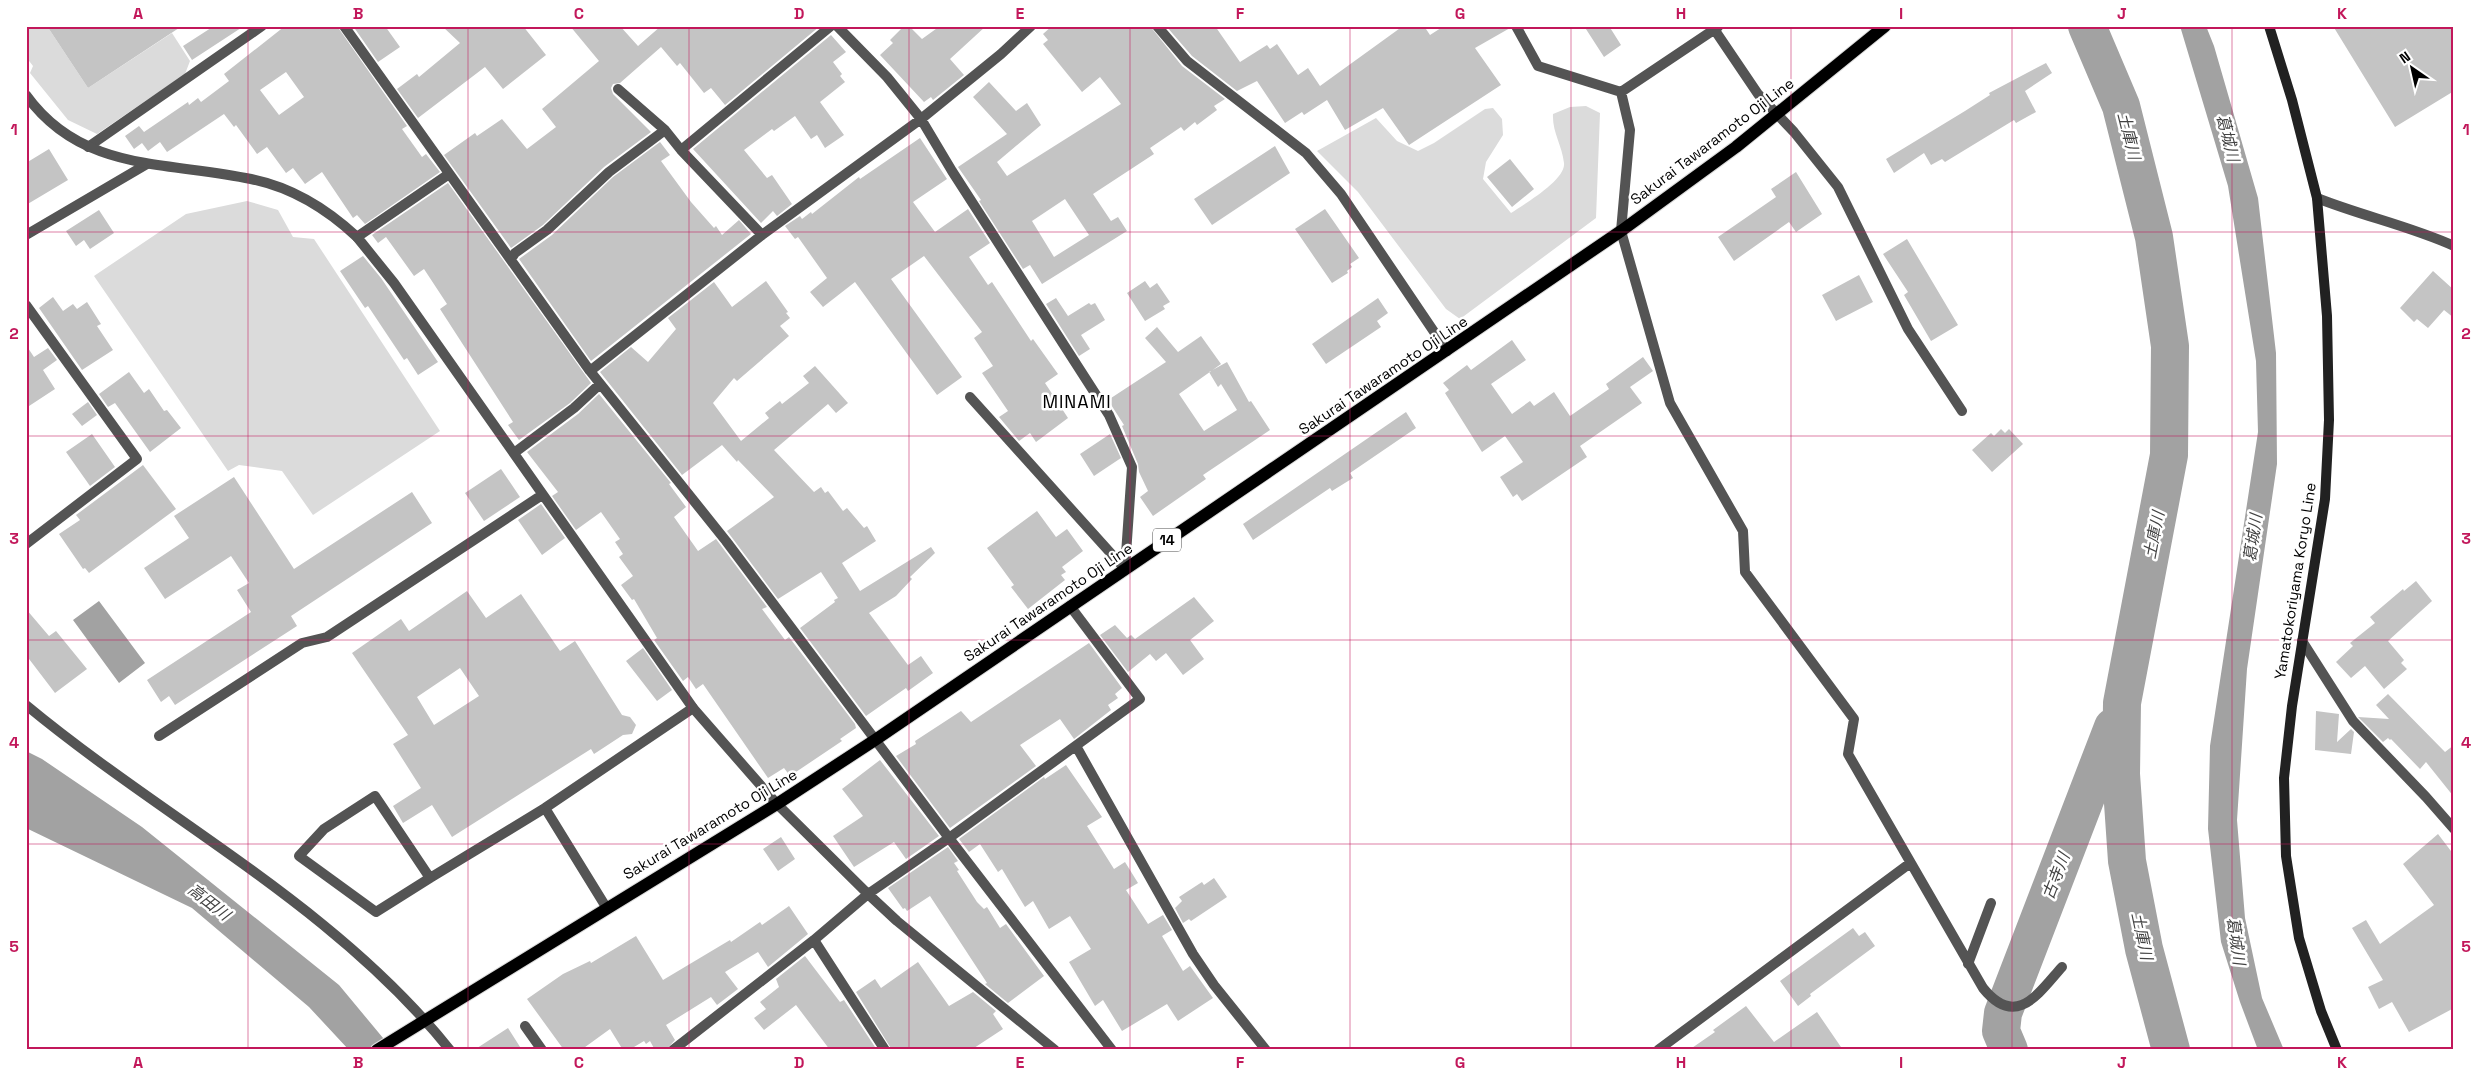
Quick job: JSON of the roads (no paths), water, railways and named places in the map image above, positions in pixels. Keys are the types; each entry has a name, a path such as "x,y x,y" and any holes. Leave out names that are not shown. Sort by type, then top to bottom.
{"main road":[{"name":"Sakurai Tawaramoto Oji Line","path":"376,1050 606,907 777,804 875,740 1621,231 1776,114 1885,26"},
{"name":"Yamatokoriyama Koryo Line","path":"2269,26 2292,100 2316,198 2327,316 2329,420 2325,499 2292,706 2284,778 2286,856 2299,938 2321,1011 2338,1050"}],"street":[{"path":"88,147 262,26"},
{"path":"344,26 590,371 702,510 949,838 1112,1050"},
{"path":"681,150 831,26"},
{"path":"837,26 887,77 921,119 952,171 1109,415 1132,467 1125,569"},
{"path":"590,371 762,235 921,119 1002,54 1031,26"},
{"path":"1157,26 1188,61 1306,154 1341,194 1447,351"},
{"path":"1516,26 1538,66 1581,82 1621,92 1715,27 1758,94 1794,132 1838,187 1908,329 1962,411"},
{"path":"618,89 665,130 681,150 762,235"},
{"path":"1621,92 1630,130 1621,231 1670,403 1742,531 1745,572 1854,719 1848,754 1968,964 1991,998 2008,1006 2022,1006 2035,998 2062,967"},
{"path":"26,95 48,122 64,134 88,147 122,159 252,179 280,188 326,211 357,237 394,283 693,708 777,804 868,894 897,921 1055,1050"},
{"path":"511,259 516,253 547,230 608,172 665,130"},
{"path":"26,235 147,164"},
{"path":"357,237 449,174"},
{"path":"2316,198 2358,214 2430,235 2454,246"},
{"path":"26,305 137,459 26,544"},
{"path":"514,452 574,408 600,384"},
{"path":"970,397 1125,569"},
{"path":"159,736 302,643 327,638 542,494"},
{"path":"673,1050 814,940 868,894 949,838 1140,699 1070,606"},
{"path":"2302,641 2354,722 2454,829"},
{"path":"26,705 106,767 295,902 394,988 426,1020 450,1050"},
{"path":"430,878 376,796 324,829 299,856 376,912 545,808 693,708"},
{"path":"1076,746 1193,954 1214,985 1266,1050"},
{"path":"545,808 606,907"},
{"path":"1658,1050 1910,864"},
{"path":"1968,964 1992,903"},
{"path":"814,940 885,1050"},
{"path":"526,1026 542,1050"}],"water":[{"name":"葛城川","path":"2180,26 2206,26 2214,46 2258,198 2276,353 2277,464 2247,669 2237,820 2245,918 2262,998 2284,1050 2258,1050 2240,1002 2221,942 2208,829 2210,746 2258,432 2256,361 2228,186"},
{"path":"99,601 145,663 119,683 73,620"},
{"name":"高田川","path":"26,751 42,759 142,827 339,985 393,1050 349,1050 309,1007 192,908 26,828"}],"waterway":[{"name":"土庫川","path":"2087,26 2121,106 2154,237 2170,346 2169,455 2122,703 2121,774 2127,861 2144,949 2171,1050"},
{"name":"古寺川","path":"2009,1050 2001,1031 2003,1013 2113,727"}],"district":[{"name":"MINAMI","path":"1077,401"}]}
